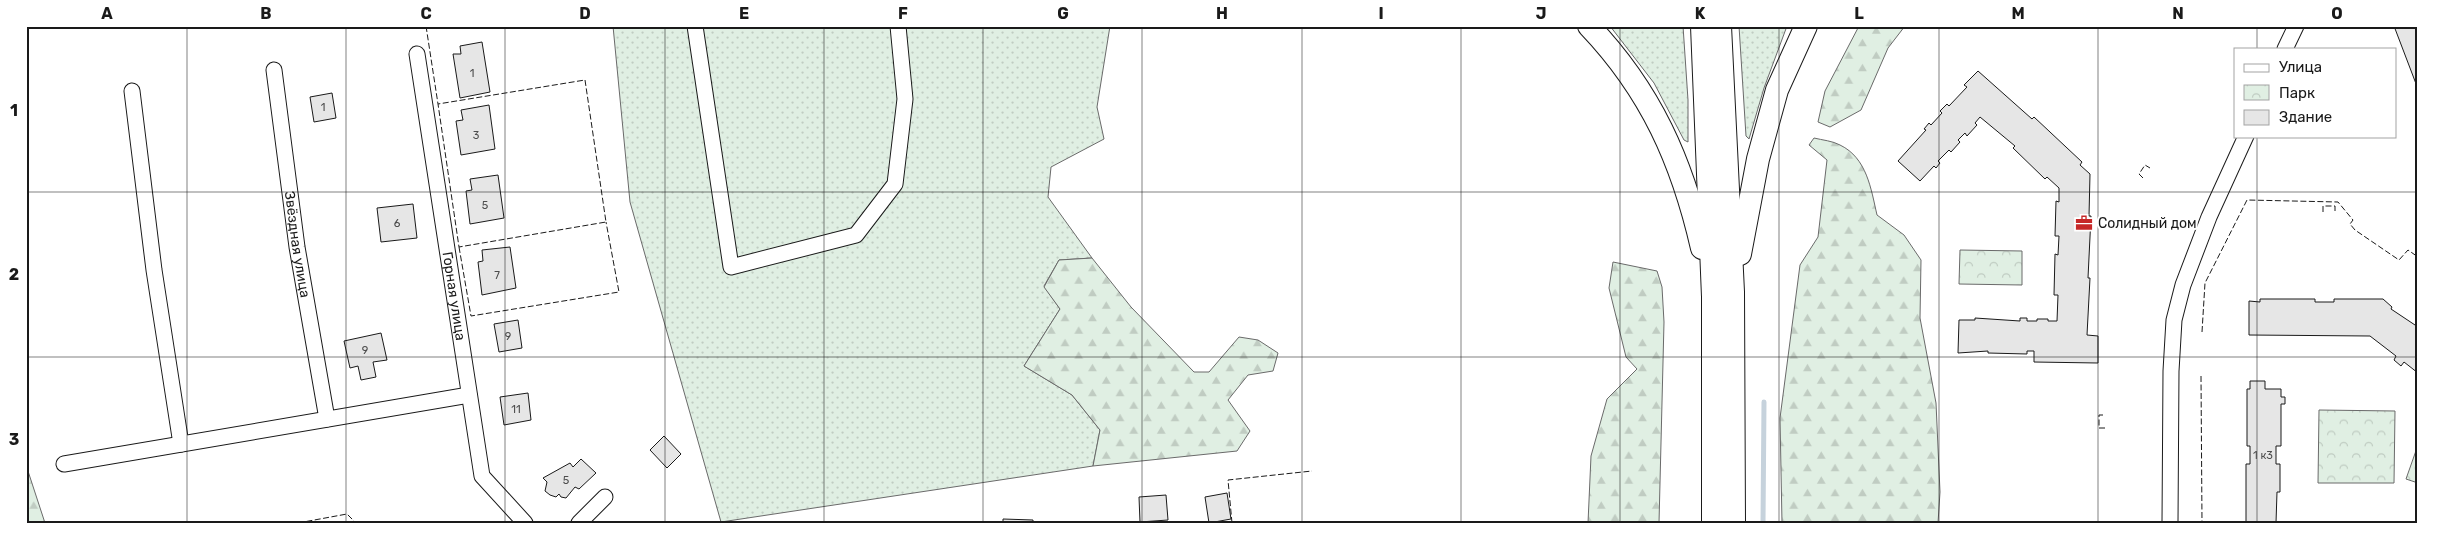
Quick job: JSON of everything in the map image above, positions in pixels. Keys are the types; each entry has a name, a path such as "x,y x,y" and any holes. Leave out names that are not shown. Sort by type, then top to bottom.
{"main road":[{"path":"1589,26 1607,45 1641,91 1672,148 1723,295"},
{"path":"1702,26 1723,295 1734,523"},
{"path":"1714,523 1723,295 1720,26"},
{"path":"1723,295 1776,90 1806,26"}],"street":[{"path":"694,26 731,267 856,235 895,184 905,99 898,26"},
{"path":"2285,48 2296,26"},
{"name":"Горная улица","path":"417,54 482,476 525,523"},
{"name":"Звёздная улица","path":"274,70 297,247 327,419"},
{"path":"132,91 154,270 181,444"},
{"path":"2170,523 2170,371 2174,320 2183,285 2209,217 2245,138"},
{"path":"64,464 469,395"},
{"path":"579,523 605,497"}],"green space":[{"path":"613,26 1110,26 1097,107 1104,139 1051,167 1048,197 1092,258 1059,260 1044,286 1060,309 1024,366 1072,395 1100,430 1093,466 721,522 630,202"},
{"path":"1610,26 1683,26 1688,100 1688,142 1684,140 1654,83"},
{"path":"1739,26 1787,26 1764,88 1749,139 1746,136"},
{"path":"1859,26 1905,26 1888,48 1861,110 1830,127 1818,122 1825,91"},
{"path":"1814,138 1837,144 1856,158 1862,166 1870,185 1877,215 1904,235 1921,260 1920,318 1936,403 1940,492 1938,523 1782,523 1780,418 1800,265 1818,237 1827,160 1809,145"},
{"path":"1960,250 2022,251 2022,285 1959,284"},
{"path":"1092,258 1131,307 1194,372 1209,372 1239,337 1258,340 1278,353 1273,371 1248,375 1228,400 1250,431 1237,451 1093,466 1100,430 1072,395 1024,366 1060,309 1044,287 1059,260"},
{"path":"1613,262 1657,271 1662,287 1664,322 1659,523 1588,523 1591,456 1607,399 1637,369 1626,357 1609,288"},
{"path":"2319,410 2395,411 2394,483 2318,483"},
{"path":"2418,445 2418,483 2406,479"},
{"path":"26,465 45,523 26,523"}],"building":[{"path":"2394,26 2418,26 2418,89"},
{"path":"482,42 490,92 460,98 453,54 461,54 460,46"},
{"path":"1978,71 2032,119 2034,117 2082,162 2080,165 2090,174 2089,216 2091,216 2088,278 2090,278 2087,335 2098,336 2098,363 2034,362 2034,351 2027,351 2027,354 1988,353 1988,351 1958,353 1959,320 1975,320 1975,318 2020,321 2020,318 2027,318 2027,321 2048,319 2048,321 2057,321 2058,295 2054,295 2055,254 2058,255 2059,236 2055,236 2056,201 2059,202 2059,188 2047,177 2045,179 2013,148 2015,146 1980,117 1975,123 1977,125 1967,136 1965,133 1951,152 1949,150 1938,161 1940,163 1936,168 1934,166 1920,181 1898,161 1926,130 1924,129 1929,123 1931,125 1942,113 1940,111 1947,104 1949,106 1967,87 1964,85"},
{"path":"332,93 336,118 314,122 310,97"},
{"path":"489,105 495,149 461,155 456,121 463,120 461,110"},
{"path":"498,175 504,218 470,224 466,191 472,190 470,179"},
{"path":"413,204 417,238 381,242 377,208"},
{"path":"510,247 516,288 482,295 478,262 483,261 482,250"},
{"path":"2260,299 2315,299 2315,302 2334,302 2334,299 2383,299 2392,307 2391,309 2418,327 2418,373 2404,362 2401,366 2394,360 2396,356 2370,336 2249,335 2249,301 2260,302"},
{"path":"518,320 522,348 499,352 494,324"},
{"path":"381,333 387,360 373,362 376,377 361,380 358,366 350,368 344,341"},
{"path":"2250,381 2265,381 2265,389 2281,389 2281,397 2285,397 2285,404 2281,404 2281,446 2276,446 2276,464 2280,464 2280,492 2277,492 2276,523 2246,523 2246,464 2250,464 2250,446 2247,446 2247,389 2250,389"},
{"path":"528,393 531,420 504,425 500,397"},
{"path":"664,436 681,454 667,468 650,450"},
{"path":"581,459 596,473 579,489 575,487 566,498 561,497 559,494 556,497 550,495 545,491 547,482 543,478 570,463 573,467"},
{"path":"1227,493 1231,519 1209,523 1205,497"},
{"path":"1166,495 1168,520 1140,522 1139,497"},
{"path":"1003,519 1033,520 1033,523 1003,523"}],"waterway":[{"path":"1763,523 1764,402"}],"fence":[{"path":"426,26 438,104"},
{"path":"585,80 606,222 459,247 438,104 585,80"},
{"path":"2143,178 2139,174 2145,165 2150,168"},
{"path":"2202,332 2205,283 2247,200 2338,202 2353,220 2350,224 2355,230 2399,260 2408,250 2418,257"},
{"path":"2323,212 2323,206 2335,206 2335,212"},
{"path":"459,247 471,316 619,292 606,222"},
{"path":"2201,376 2202,523"},
{"path":"2105,415 2099,415 2099,428 2105,428"},
{"path":"1232,523 1228,480 1312,471"},
{"path":"298,523 347,514 356,523"}],"place":[{"name":"Солидный дом","path":"2084,223"}]}
